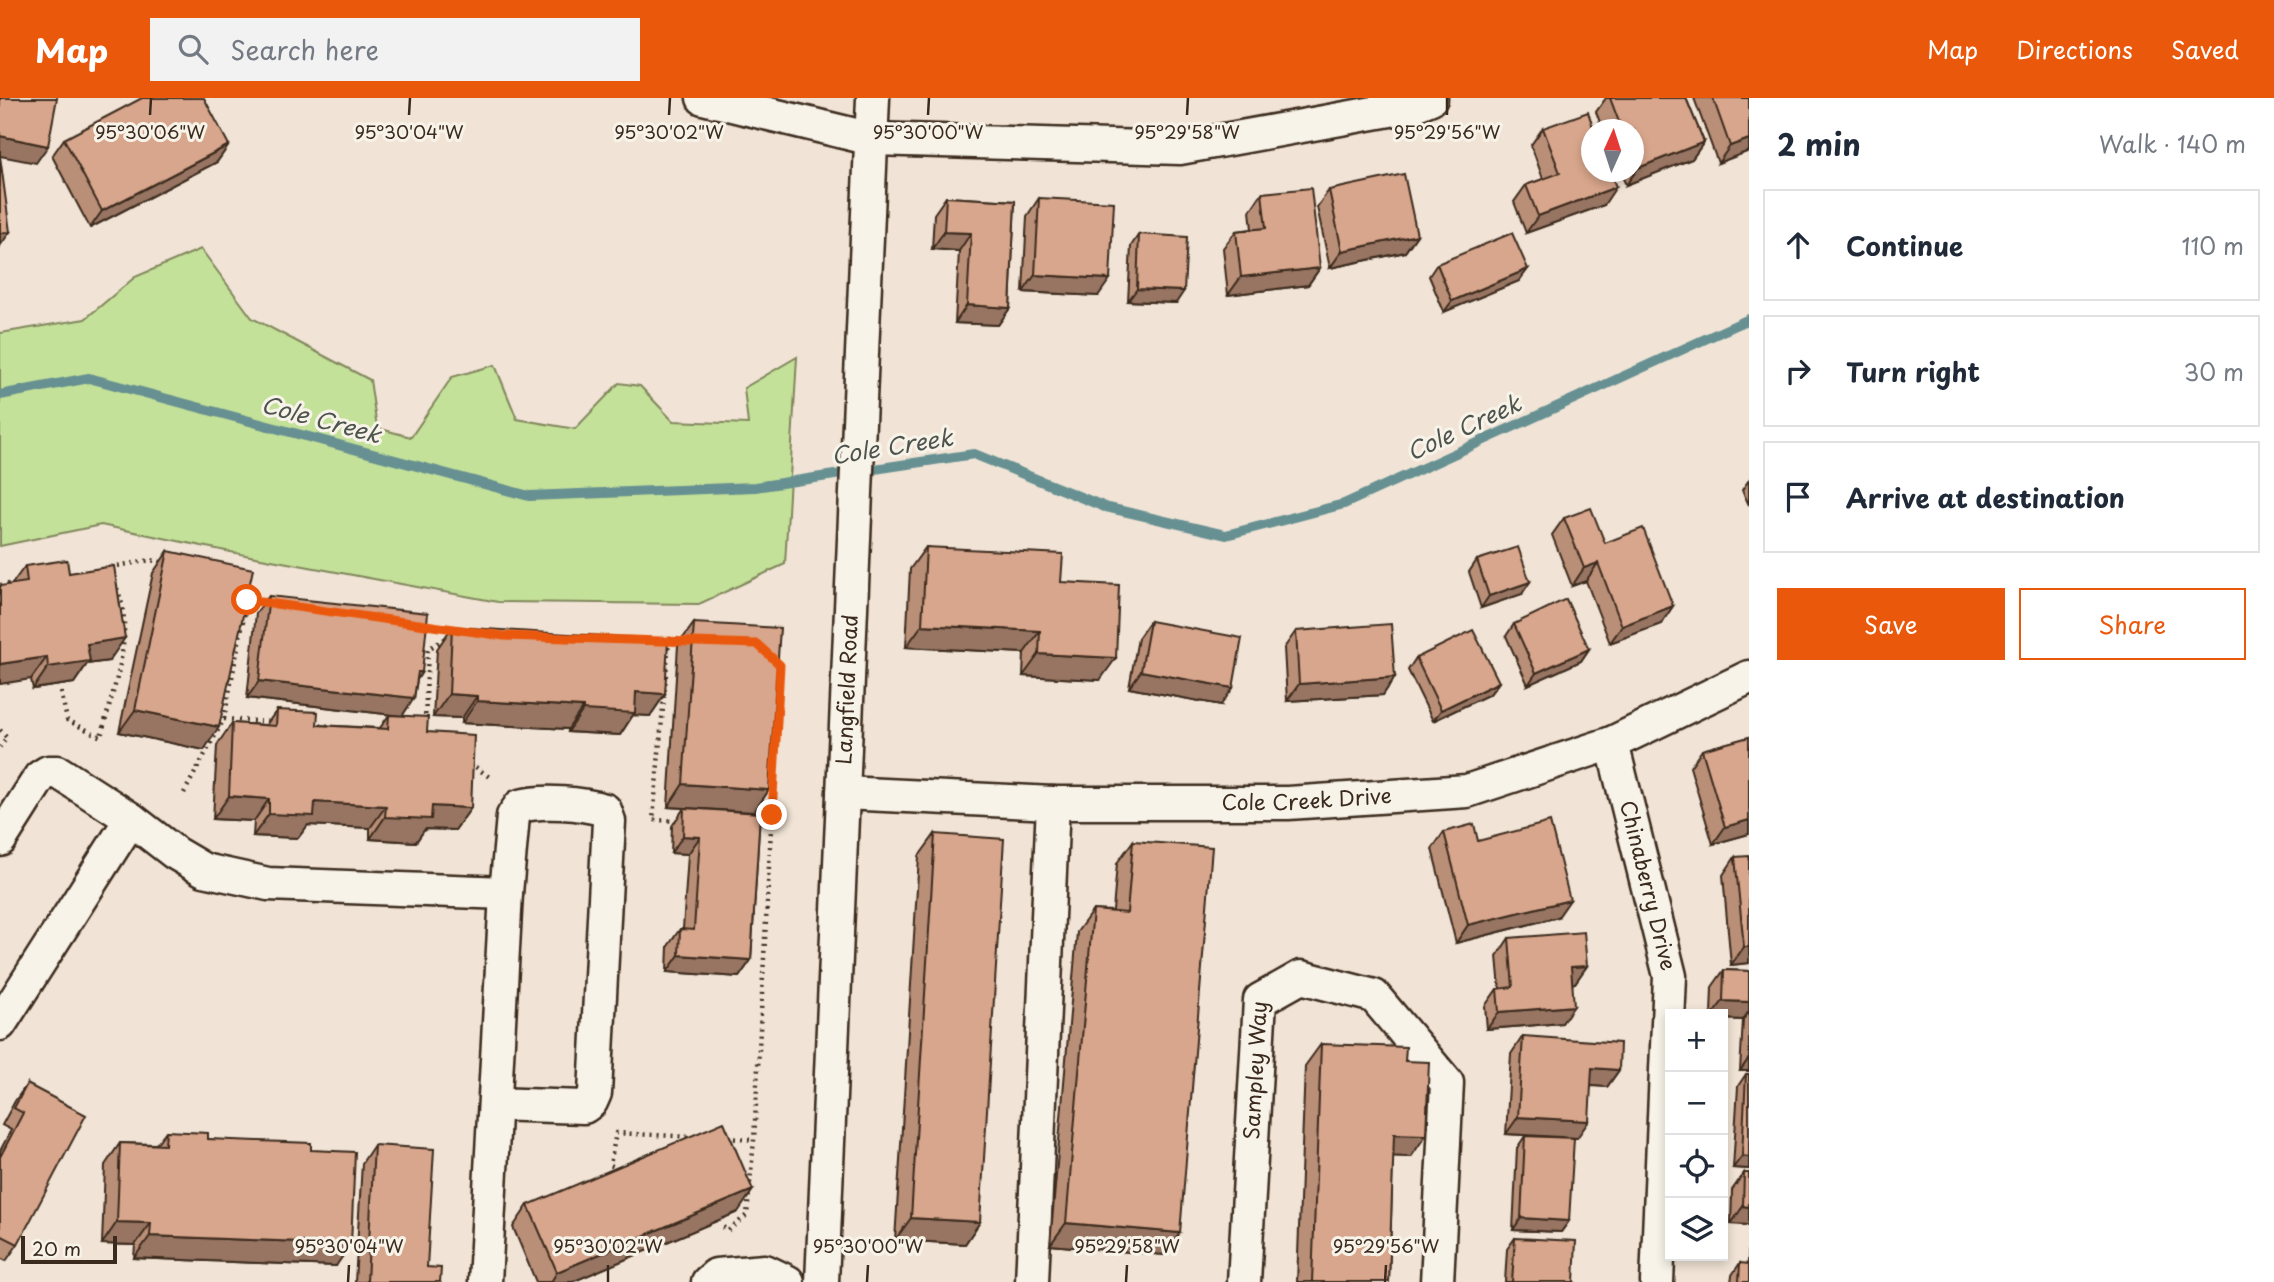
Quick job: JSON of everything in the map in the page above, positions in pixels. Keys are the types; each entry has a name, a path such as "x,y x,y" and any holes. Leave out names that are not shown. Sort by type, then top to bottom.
{"street":[{"path":"703,98 872,139 1180,148 1412,106 1431,98"},
{"name":"Langfield Road","path":"822,1282 873,98"},
{"name":"Cole Creek Drive","path":"842,793 1053,803 1288,803 1467,791 1612,743 1749,677"},
{"name":"Chinaberry Drive","path":"1612,743 1670,976 1657,1282"},
{"path":"0,840 40,777 48,772 58,772 204,870 268,884 506,893"},
{"path":"485,1282 506,893 513,816 520,806 533,803 604,810 609,821 595,1093 591,1102 584,1107 496,1104"},
{"path":"1032,1282 1053,803"},
{"path":"3,1014 131,819"},
{"name":"Sampley Way","path":"1244,1282 1260,1000 1301,977 1374,996 1447,1083 1437,1282"},
{"path":"708,1282 716,1275 765,1271 788,1282"}],"path":[{"path":"98,569 151,560 176,565"},
{"path":"61,692 67,720 101,737 123,647 122,599 113,579"},
{"path":"184,793 224,719 249,591 240,579"},
{"path":"0,586 24,581"},
{"path":"247,600 274,603"},
{"path":"413,625 461,630 428,649 425,732"},
{"path":"656,639 695,641"},
{"path":"670,640 653,820 695,822"},
{"path":"723,1227 728,1231 747,1215 754,1140 780,665 766,651"},
{"path":"224,719 278,722"},
{"path":"304,724 345,727"},
{"path":"0,730 7,738 0,747"},
{"path":"458,755 492,779"},
{"path":"749,819 772,810"},
{"path":"622,1170 610,1165 616,1133 699,1137"},
{"path":"726,1138 754,1140"}],"green space":[{"path":"201,249 252,318 370,380 377,428 411,437 452,377 495,365 517,419 575,429 619,383 640,386 673,421 748,424 744,388 797,357 785,564 699,604 498,602 101,525 0,546 0,333 85,319 135,277"}],"building":[{"path":"0,98 57,98 48,146 0,136"},
{"path":"142,98 204,98 229,145 102,211 64,139"},
{"path":"1610,98 1686,98 1704,142 1644,166 1644,119 1618,119"},
{"path":"1713,98 1749,98 1749,139 1730,146"},
{"path":"1588,112 1590,119 1581,119 1581,182 1614,182 1616,187 1538,216 1526,185 1560,173 1543,128"},
{"path":"0,156 10,232 0,233"},
{"path":"1404,174 1417,235 1342,251 1329,190"},
{"path":"1311,188 1320,268 1241,277 1236,231 1266,228 1262,193"},
{"path":"946,197 1015,201 1010,308 967,305 971,233 944,232"},
{"path":"1039,198 1114,202 1110,279 1035,275"},
{"path":"1512,233 1528,269 1452,301 1437,264"},
{"path":"1139,234 1187,237 1184,291 1137,289"},
{"path":"1591,508 1605,543 1643,528 1673,606 1622,626 1598,563 1584,568 1564,518"},
{"path":"926,547 1063,554 1061,582 1119,585 1116,658 1039,654 1040,631 922,625"},
{"path":"1518,547 1530,582 1489,596 1477,560"},
{"path":"168,551 253,569 219,727 135,710"},
{"path":"67,560 69,573 114,566 125,638 87,644 90,661 48,667 47,657 0,664 0,586 27,582 25,566"},
{"path":"269,596 428,613 422,672 418,672 414,698 259,681"},
{"path":"1566,599 1589,649 1536,673 1514,624"},
{"path":"1150,621 1242,638 1233,688 1141,671"},
{"path":"694,623 780,628 769,790 683,784"},
{"path":"1391,624 1395,677 1299,684 1296,631"},
{"path":"452,627 668,640 665,694 636,692 635,713 477,701 477,696 449,694"},
{"path":"1473,630 1499,682 1441,710 1416,658"},
{"path":"277,710 318,712 317,725 388,729 389,715 428,717 427,732 474,735 471,808 432,806 431,819 385,817 386,806 315,802 314,816 269,814 269,799 229,796 232,723 276,726"},
{"path":"1749,737 1749,820 1725,827 1702,750"},
{"path":"684,808 760,813 751,960 679,955 680,929 694,930 700,837 683,836"},
{"path":"1550,822 1570,900 1468,925 1444,832 1474,824 1478,841"},
{"path":"935,834 1004,839 980,1222 911,1218"},
{"path":"1133,841 1212,847 1180,1233 1066,1223 1093,910 1127,913"},
{"path":"1749,856 1749,947 1744,947 1735,857"},
{"path":"1584,932 1587,966 1571,967 1574,1006 1499,1012 1497,989 1513,987 1509,938"},
{"path":"1724,970 1749,971 1749,1002 1723,1001"},
{"path":"1523,1036 1620,1043 1619,1070 1592,1068 1589,1121 1518,1117"},
{"path":"1321,1044 1406,1047 1405,1061 1429,1062 1426,1135 1394,1134 1389,1282 1312,1282"},
{"path":"1746,1074 1749,1074 1749,1157 1742,1156"},
{"path":"27,1084 86,1115 18,1244 0,1235 0,1157 23,1113 14,1108"},
{"path":"724,1122 753,1190 557,1272 528,1205"},
{"path":"166,1131 208,1133 208,1139 311,1143 311,1150 355,1152 351,1244 150,1236 151,1223 117,1222 120,1143 165,1145"},
{"path":"1525,1136 1574,1138 1569,1221 1521,1218"},
{"path":"374,1145 434,1149 427,1267 441,1268 440,1282 367,1282"},
{"path":"1744,1173 1749,1173 1749,1207 1743,1206"},
{"path":"1515,1238 1576,1241 1574,1282 1512,1282"},
{"path":"1740,1263 1749,1264 1749,1282 1739,1282"}],"waterway":[{"name":"Cole Creek","path":"0,395 89,378 529,496 755,487 974,454 1105,507 1226,535 1344,504 1749,319"}],"route":[{"path":"247,600 504,636 757,644 780,665 772,815"}]}
